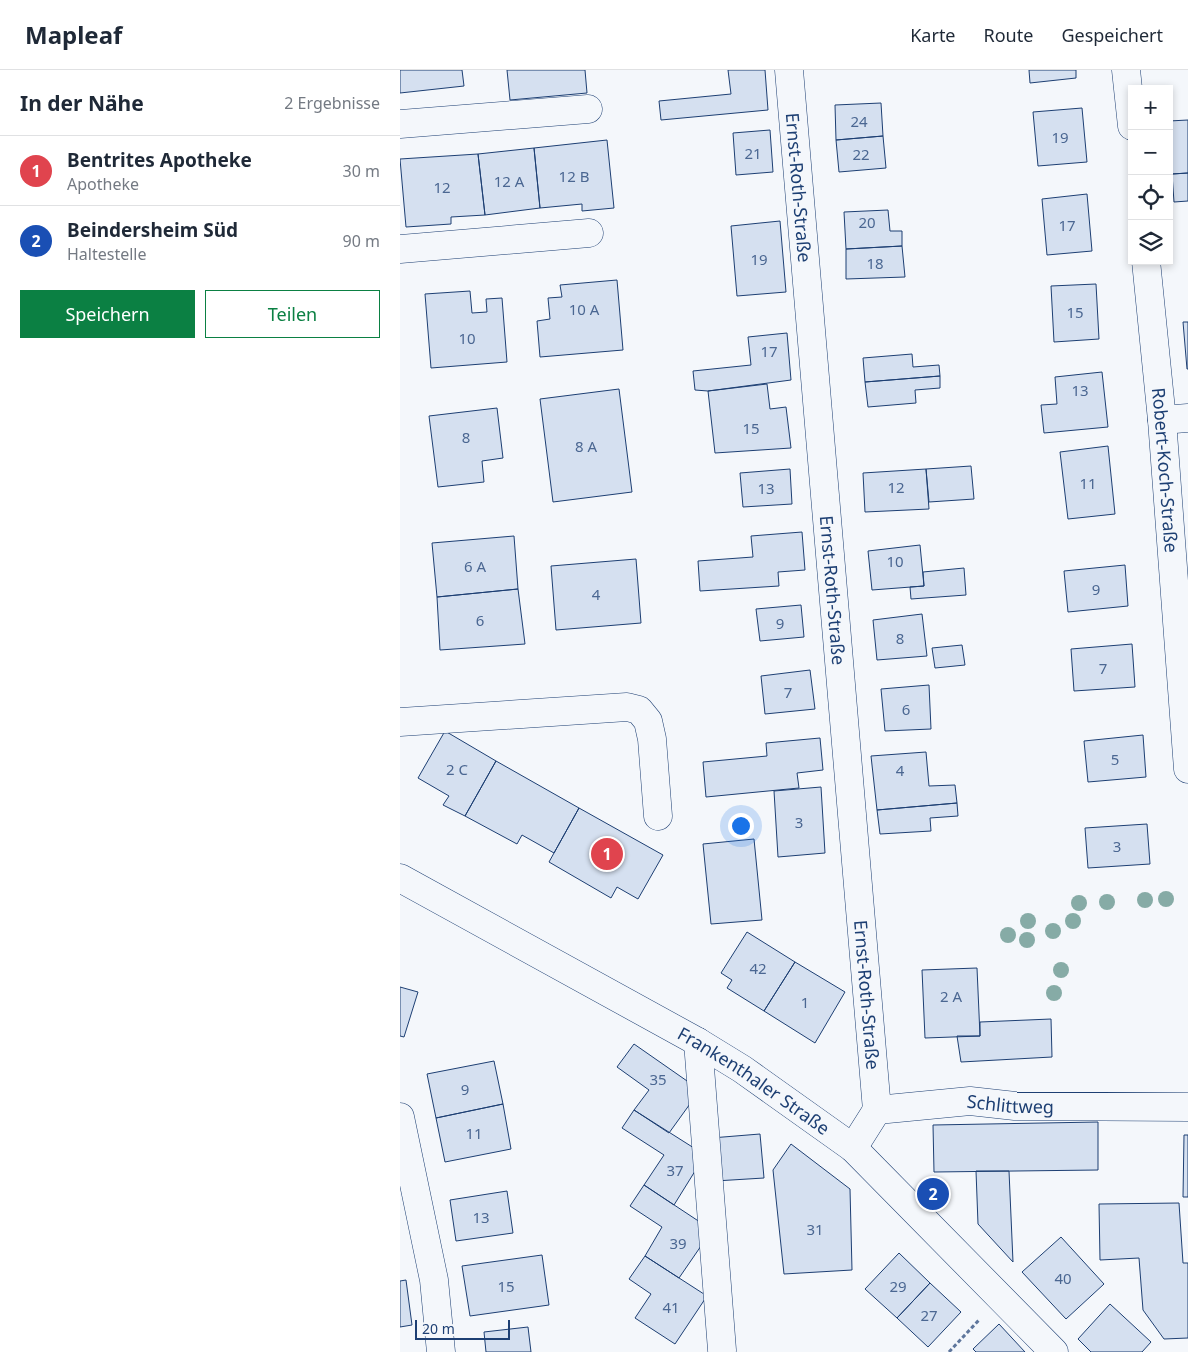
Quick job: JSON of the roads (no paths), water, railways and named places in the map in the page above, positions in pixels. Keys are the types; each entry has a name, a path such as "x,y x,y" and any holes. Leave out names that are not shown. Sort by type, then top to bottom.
{"street":[{"name":"Ernst-Roth-Straße","path":"788,70 877,1110"},
{"path":"1126,70 1128,89"},
{"path":"400,124 588,109"},
{"path":"400,249 589,233"},
{"name":"Robert-Koch-Straße","path":"1147,265 1175,419 1188,769"},
{"path":"400,722 627,707 639,710 648,721 652,739 658,816"},
{"name":"Frankenthaler Straße","path":"400,878 698,1042 742,1069 853,1148 1054,1352"},
{"path":"698,1042 722,1350"},
{"name":"Schlittweg","path":"877,1110 970,1101 1015,1106 1188,1107"},
{"path":"853,1148 877,1110"},
{"path":"400,1117 434,1280 441,1352"}],"place":[{"name":"Bentrites Apotheke","path":"607,854"},
{"name":"Beindersheim Süd","path":"933,1194"}]}
